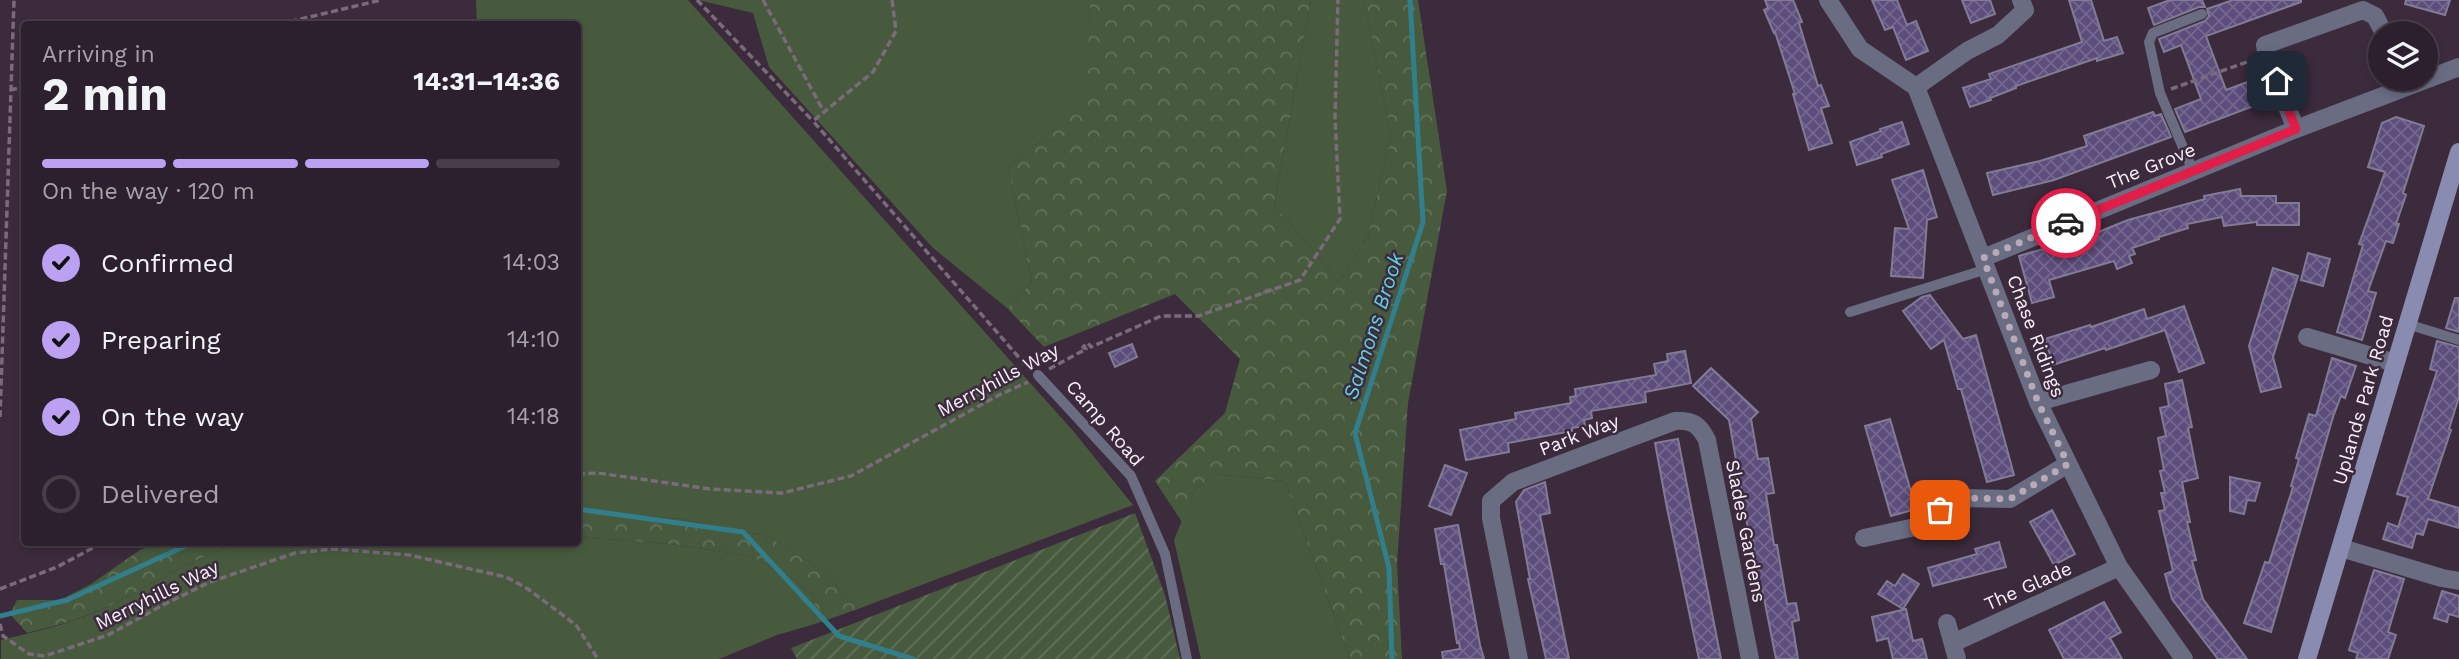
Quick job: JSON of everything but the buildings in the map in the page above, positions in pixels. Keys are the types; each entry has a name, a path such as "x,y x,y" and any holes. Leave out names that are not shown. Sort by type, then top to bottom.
{"street":[{"path":"1828,0 1860,49 1916,87 1967,51 1998,35 2028,7"},
{"path":"2296,129 2267,58 2265,45 2363,10 2375,16 2378,21"},
{"name":"The Grove","path":"2438,73 2459,67"},
{"name":"Chase Ridings","path":"1916,87 2038,402 2119,567 2184,659"},
{"name":"The Grove","path":"1985,263 2193,171 2386,91"},
{"name":"Uplands Park Road","path":"2307,659 2459,152"},
{"path":"2307,337 2395,363"},
{"path":"2038,402 2151,370"},
{"name":"Park Way","path":"1519,659 1491,518 1491,501 1513,482 1675,421 1687,420"},
{"name":"Slades Gardens","path":"1687,420 1700,426 1707,440 1750,659"},
{"path":"1864,538 1929,524 1940,510 1961,498 2010,499 2068,464"},
{"path":"2341,548 2442,578 2459,580"},
{"name":"The Glade","path":"1947,623 1955,651 2119,567"}],"lane":[{"path":"2193,171 2160,93 2148,42 2153,33 2202,14"},
{"path":"1850,312 1985,263"},
{"path":"2407,324 2459,340"},
{"name":"Camp Road","path":"1038,377 1131,476 1165,554 1187,659"}],"path":[{"path":"0,417 14,0"},
{"path":"293,21 381,0"},
{"path":"698,0 813,121 1038,377"},
{"path":"763,0 824,112"},
{"path":"813,121 873,72 897,31 892,0"},
{"name":"Merryhills Way","path":"581,474 710,489 782,493 851,476 999,395 1038,377 1086,349 1083,347 1088,343 1091,347 1161,316 1198,316 1300,280 1340,219 1335,118 1338,0"},
{"path":"2160,93 2239,63 2267,58"},
{"path":"10,90 21,87"},
{"path":"0,589 57,567 96,546"},
{"name":"Merryhills Way","path":"0,624 1,636 29,653 45,656 108,635 211,582 295,553 333,550 409,555 506,577 528,589 576,625 598,659"}],"green space":[{"path":"476,0 688,0 1074,432 1133,505 858,609 823,571 770,537 681,519 581,511 581,21 477,21"},
{"path":"698,0 1090,0 1088,101 1008,168 1032,282 1007,308 933,248 769,67 753,13"},
{"path":"1090,0 1311,0 1274,205 1339,282 1368,235 1391,135 1364,0 1418,0 1447,191 1408,403 1397,563 1402,659 1350,659 1285,481 1214,474 1194,491 1182,522 1155,481 1225,413 1240,359 1175,294 1044,347 1007,308 1032,282 1008,168 1087,101"},
{"path":"1311,0 1364,0 1391,135 1368,235 1339,282 1274,205"},
{"path":"1214,474 1285,481 1350,659 1201,659 1174,540 1194,491"},
{"path":"581,511 681,519 770,537 823,571 858,609 815,624 814,597 795,580 751,556 670,544 581,537"},
{"path":"1135,513 1165,595 1180,659 797,659 791,648"},
{"path":"581,537 670,544 751,556 795,580 814,597 815,624 777,635 719,659 1,659 1,640 56,626 96,612 230,546 581,546"},
{"path":"150,546 230,546 189,564 109,606 68,622 27,633 10,614 17,600 60,600 91,584"}],"waterway":[{"name":"Salmons Brook","path":"1392,659 1389,568 1355,433 1423,222 1410,0"},
{"path":"581,509 743,532 839,636 913,659"},
{"path":"0,616 67,600 185,546"}],"way so far":[{"path":"1940,510 1961,498 2010,499 2068,464 2038,402 1983,258 2066,223"}],"route":[{"path":"2066,223 2296,129 2277,81"}]}
